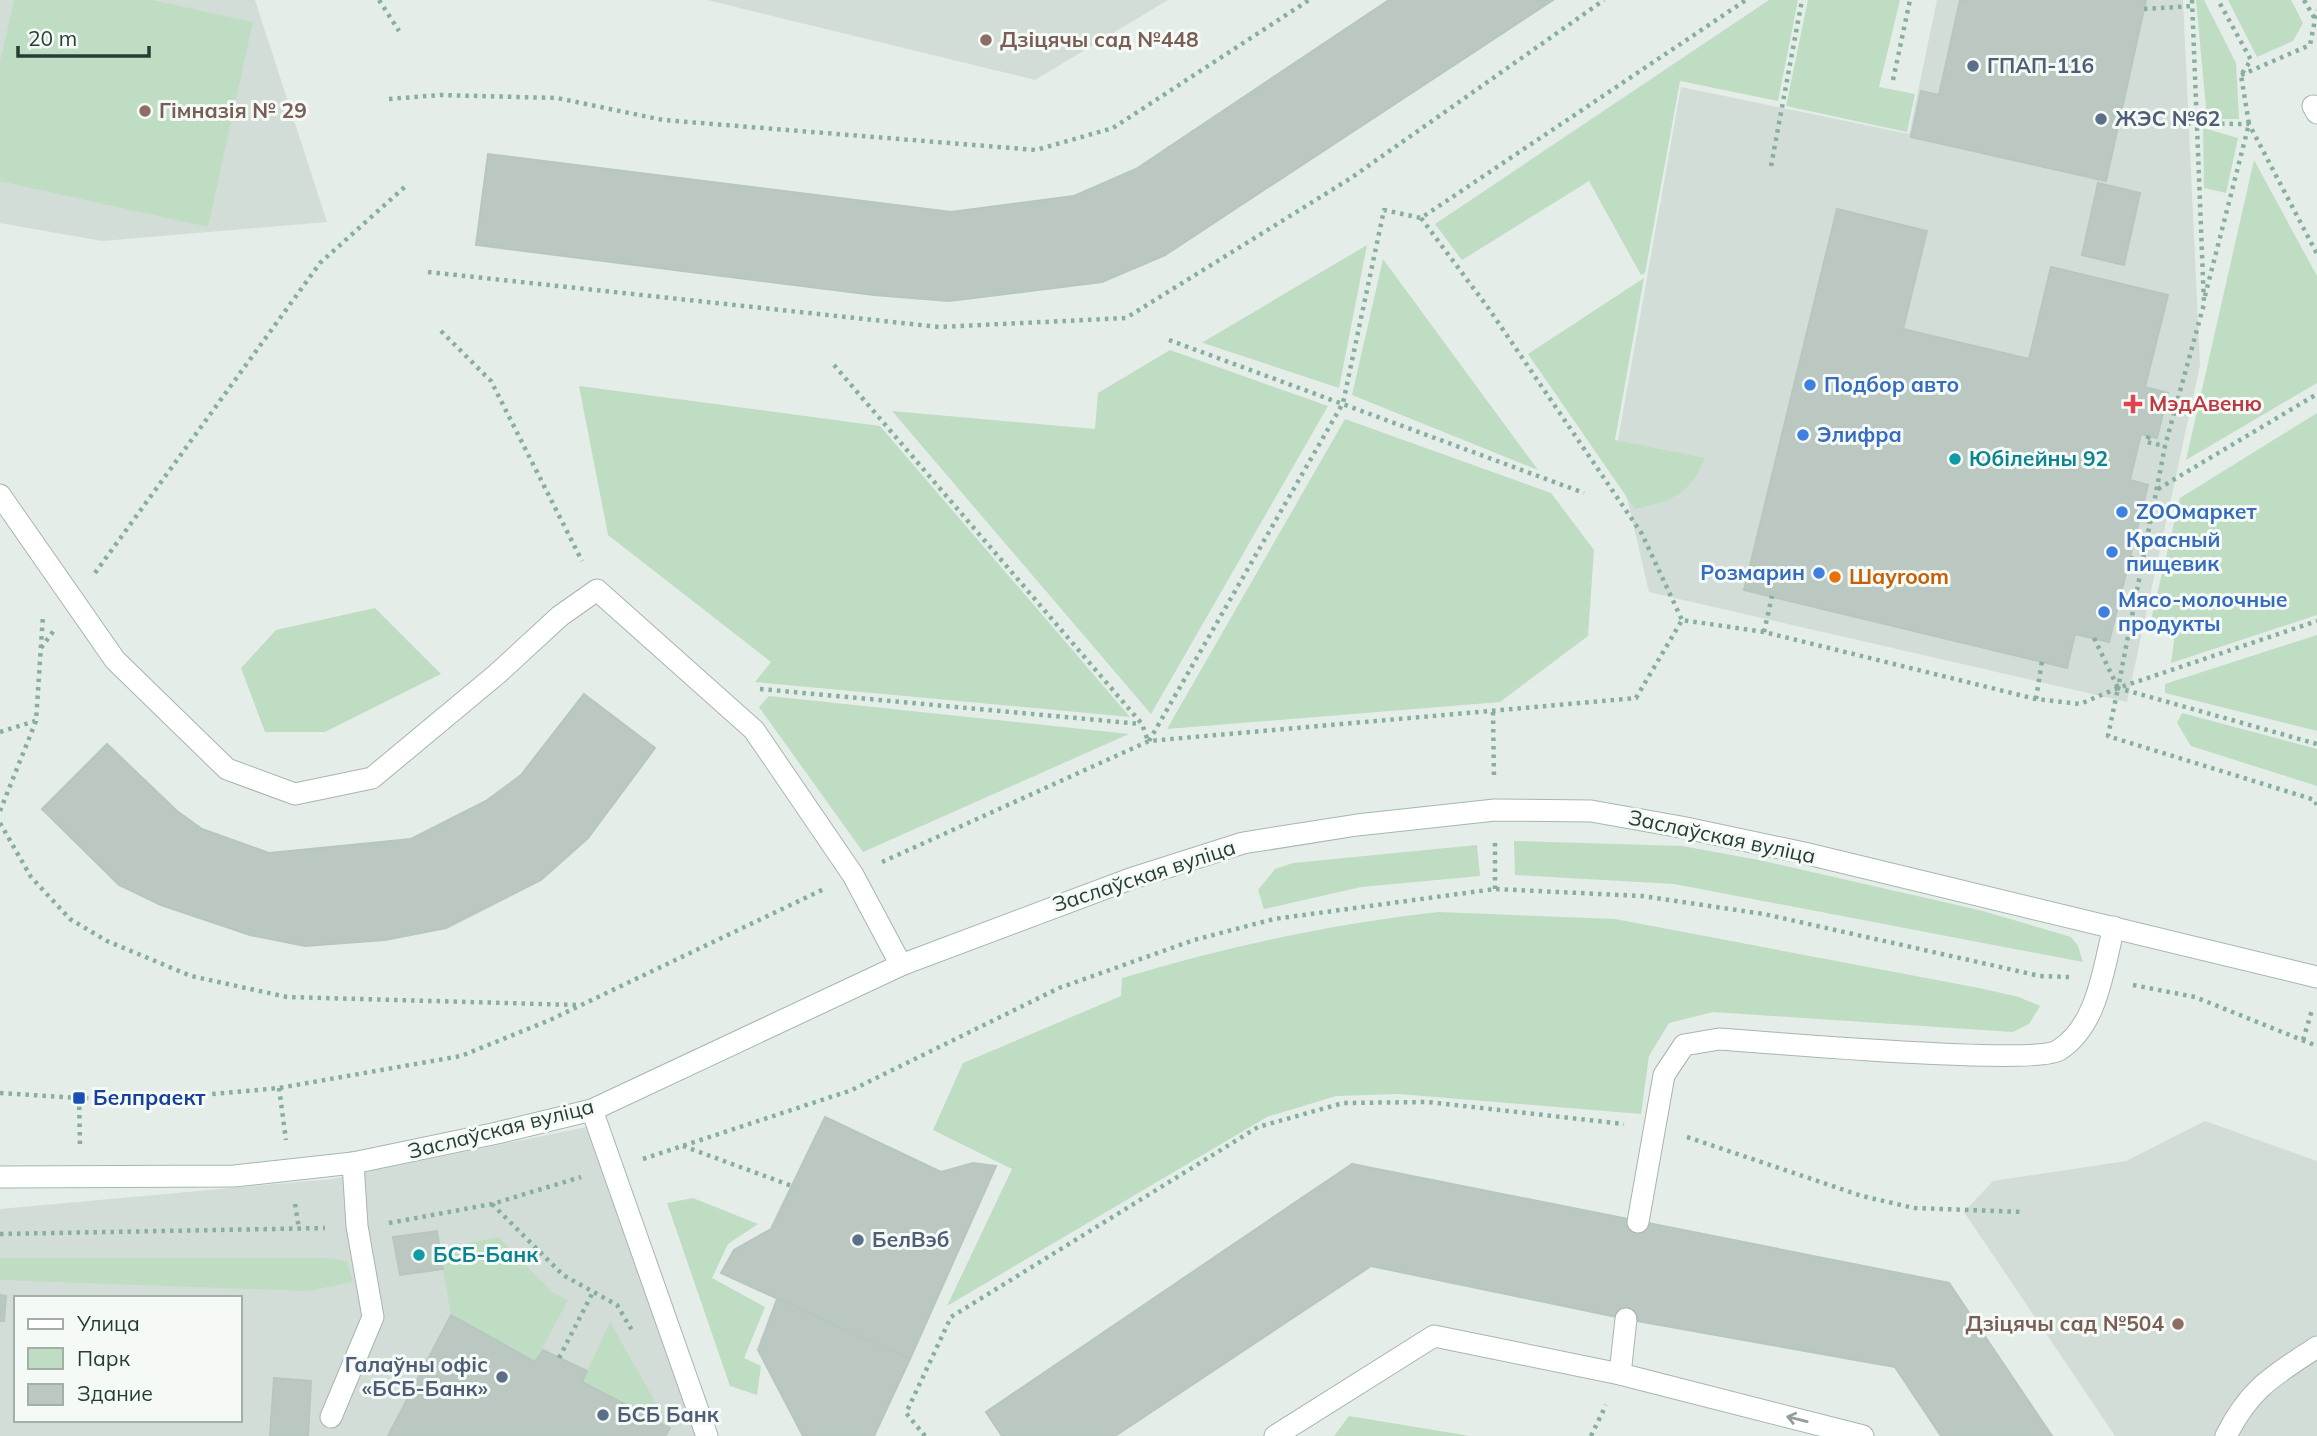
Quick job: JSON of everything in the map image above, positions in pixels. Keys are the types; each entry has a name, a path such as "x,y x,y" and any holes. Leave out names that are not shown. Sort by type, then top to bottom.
{"main road":[{"path":"0,495 76,600 115,660 227,769 295,794 372,778 497,674 560,616 597,590 754,730 853,875 901,965"},
{"name":"Заслаўская вуліца","path":"0,1177 234,1176 354,1163 592,1110 901,965 1130,879 1243,844 1357,825 1495,810 1591,811 1681,827 2317,977"},
{"path":"1638,1222 1664,1074 1684,1045 1719,1039 2037,1056 2057,1052 2084,1027 2101,979 2114,927"},
{"path":"592,1110 707,1436"},
{"path":"331,1417 373,1317 356,1226 354,1163"},
{"path":"1620,1374 1626,1319"},
{"path":"1275,1436 1434,1336 1620,1374 1863,1436"},
{"path":"2226,1436 2246,1399 2278,1372 2317,1348"}],"path":[{"path":"379,0 399,31"},
{"path":"389,99 440,95 557,98 663,120 1036,150 1113,128 1309,0"},
{"path":"428,272 939,327 1126,318 1351,178 1604,0"},
{"path":"1421,218 1746,0"},
{"path":"1771,166 1802,0"},
{"path":"1893,80 1910,0"},
{"path":"2218,0 2251,60 2241,75 2249,124 2317,254"},
{"path":"2304,0 2316,21"},
{"path":"2144,9 2192,3 2203,304"},
{"path":"2241,75 2310,45 2317,10"},
{"path":"2119,123 2249,124"},
{"path":"2249,124 2165,446 2108,736 2315,800 2317,806"},
{"path":"41,648 320,263 408,184"},
{"path":"1149,741 1343,402 1384,210 1421,218 1489,309 1642,534 1682,620"},
{"path":"441,331 491,382 597,590"},
{"path":"1170,340 1584,493"},
{"path":"834,365 1142,724 1149,741"},
{"path":"2157,490 2317,394"},
{"path":"2149,436 2146,442 2165,446"},
{"path":"2139,519 2151,522"},
{"path":"0,811 36,721 46,558"},
{"path":"2130,558 2143,561"},
{"path":"1764,632 1772,596"},
{"path":"2120,596 2136,600"},
{"path":"1682,620 1764,632 2036,699 2080,704 2118,688 2317,621"},
{"path":"0,1093 79,1098 179,1097 279,1088 461,1056 581,1005 853,875 1149,741 1636,698 1682,620"},
{"path":"2094,638 2118,688 2317,744"},
{"path":"2036,699 2042,662"},
{"path":"757,689 1142,724"},
{"path":"1493,712 1494,758"},
{"path":"0,732 36,721"},
{"path":"0,823 31,877 70,919 107,941 191,976 287,997 581,1005"},
{"path":"1495,845 1495,890"},
{"path":"0,1234 376,1225 492,1204 852,1090 1059,988 1195,940 1274,919 1495,890 1642,896 1764,914 2040,976 2101,979 2196,997 2317,1046"},
{"path":"2303,1040 2314,1006"},
{"path":"79,1098 80,1177"},
{"path":"925,1436 906,1413 951,1317 1258,1127 1343,1103 1428,1102 1655,1127 1862,1196 1914,1208 2024,1212"},
{"path":"682,1146 792,1186"},
{"path":"492,1204 563,1275 617,1305 636,1338"},
{"path":"559,1358 593,1292"}],"shaded area":[{"name":"Гімназія № 29","path":"0,0 255,0 327,222 102,241 0,223"},
{"name":"Дзіцячы сад №448","path":"707,0 1168,0 1035,80"},
{"path":"1937,0 2183,0 2200,365 2127,702 1649,592 1616,451 1681,87 1909,134"},
{"name":"Дзіцячы сад №504","path":"2205,1121 2317,1161 2317,1436 2115,1436 1964,1212 1993,1181 2126,1161"},
{"path":"596,1125 707,1436 0,1436 0,1209 332,1179"}],"green space":[{"name":"Гімназія № 29","path":"14,0 152,0 253,22 208,227 0,181 0,62"},
{"path":"1769,0 1798,0 1778,101 1680,81 1645,273 1641,275 1589,181 1462,260 1435,224"},
{"path":"1808,0 1900,0 1879,87 1915,94 1907,132 1786,106"},
{"path":"2196,0 2204,0 2236,63 2239,119 2207,119"},
{"path":"2228,0 2291,0 2303,23 2293,41 2257,57"},
{"path":"2203,128 2238,138 2226,193 2204,188"},
{"path":"2254,160 2317,276 2317,383 2186,460"},
{"path":"1367,245 1339,388 1203,343 1203,342"},
{"path":"1383,259 1538,470 1352,395"},
{"path":"1644,278 1615,440 1705,458 1693,480 1678,494 1659,503 1635,509 1528,354"},
{"path":"1170,350 1328,406 1151,714 892,411 1095,429 1098,393"},
{"path":"579,386 880,426 1130,717 755,682 771,662 608,535"},
{"path":"2317,413 2317,615 2171,663 2175,633 2149,628 2180,498"},
{"path":"1345,419 1551,493 1594,550 1588,636 1500,702 1167,729"},
{"path":"375,608 441,674 325,732 265,732 241,668 276,630"},
{"path":"2317,635 2317,731 2165,693 2165,684"},
{"path":"769,696 1129,734 863,852 759,707"},
{"path":"2182,713 2317,749 2317,786 2191,746 2177,723"},
{"path":"1514,841 1682,846 1759,860 1983,911 2071,937 2078,946 2083,962 1674,884 1515,875"},
{"path":"1477,845 1480,876 1361,887 1264,909 1258,890 1275,869 1293,863"},
{"path":"1439,912 1615,919 1979,988 2019,997 2040,1006 2029,1024 2013,1032 1713,1012 1669,1023 1649,1056 1641,1114 1399,1094 1336,1096 1267,1117 947,1306 1012,1169 933,1130 963,1063 1121,996 1122,978 1279,938 1358,923"},
{"path":"693,1198 758,1224 728,1244 712,1278 765,1307 744,1358 761,1366 757,1395 730,1386 667,1203"},
{"path":"498,1237 552,1292 568,1300 535,1362 451,1315 443,1269 447,1248"},
{"path":"0,1258 324,1258 347,1261 353,1282 307,1291 0,1280"},
{"path":"610,1322 670,1428 582,1382"},
{"path":"1349,1416 1470,1436 1334,1436"}],"building":[{"path":"1389,0 1553,0 1165,255 1102,282 949,301 874,295 476,245 488,154 951,212 1074,196 1136,169"},
{"path":"1960,0 2146,0 2106,181 1911,137 1921,91 1939,95"},
{"path":"2098,183 2140,193 2124,265 2082,255"},
{"name":"Юбілейны 92","path":"1837,209 1927,231 1903,329 2029,359 2051,267 2168,295 2145,387 2168,393 2157,438 2141,434 2130,480 2148,485 2109,642 2075,634 2067,668 1744,590"},
{"path":"584,694 655,748 588,838 541,880 446,928 385,940 305,946 250,935 161,905 119,885 42,809 107,744 177,811 202,829 269,853 411,839 486,801 521,775"},
{"name":"БелВэб","path":"825,1117 941,1172 973,1163 996,1166 910,1359 721,1273 734,1250 771,1229"},
{"path":"1352,1164 1949,1283 2052,1436 1941,1436 1895,1367 1626,1319 1371,1266 1115,1436 1002,1436 986,1412"},
{"name":"БСБ-Банк","path":"437,1231 443,1269 400,1275 393,1237"},
{"path":"0,1295 6,1296 4,1321 0,1321"},
{"path":"777,1299 910,1359 874,1436 803,1436 758,1350"},
{"name":"Галаўны офіс «БСБ-Банк»","path":"451,1315 535,1362 543,1350 587,1371 582,1382 670,1428 665,1436 388,1436"},
{"path":"274,1378 311,1381 308,1436 270,1436"}],"place":[{"name":"Дзіцячы сад №448","path":"986,40"},
{"name":"ГПАП-116","path":"1973,66"},
{"name":"Гімназія № 29","path":"145,111"},
{"name":"ЖЭС №62","path":"2101,119"},
{"name":"Подбор авто","path":"1810,385"},
{"name":"МэдАвеню","path":"2133,404"},
{"name":"Элифра","path":"1803,435"},
{"name":"Юбілейны 92","path":"1955,459"},
{"name":"ZOOмаркет","path":"2122,512"},
{"name":"Красный пищевик","path":"2112,552"},
{"name":"Розмарин","path":"1819,573"},
{"name":"Шауroom","path":"1835,577"},
{"name":"Мясо-молочные продукты","path":"2104,612"},
{"name":"Белпраект","path":"79,1098"},
{"name":"БелВэб","path":"858,1240"},
{"name":"БСБ-Банк","path":"419,1255"},
{"name":"Дзіцячы сад №504","path":"2178,1324"},
{"name":"Галаўны офіс «БСБ-Банк»","path":"502,1377"},
{"name":"БСБ Банк","path":"603,1415"}]}
